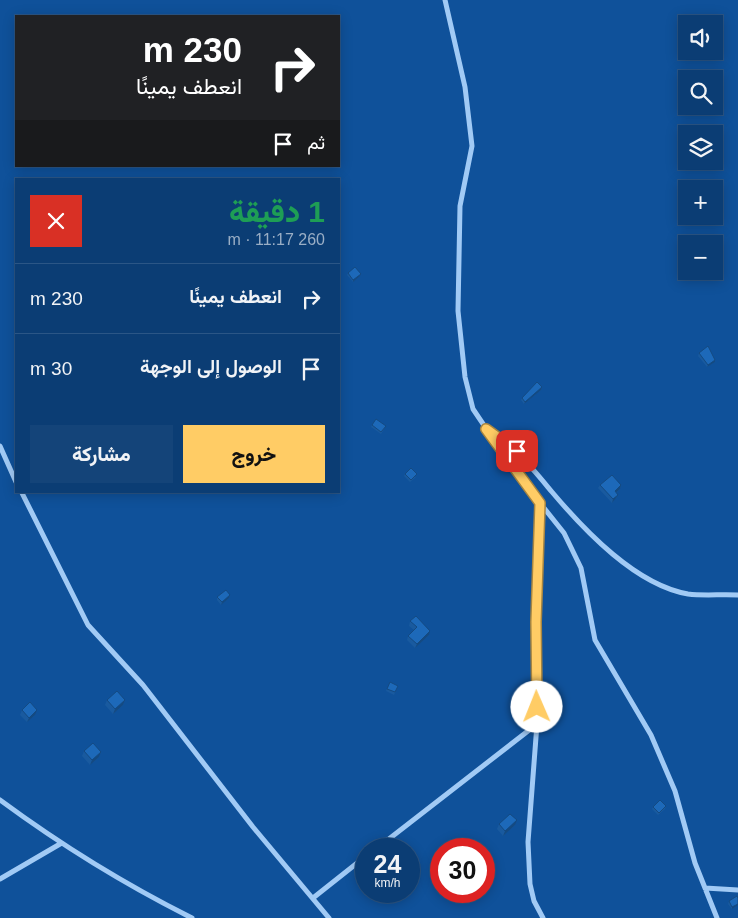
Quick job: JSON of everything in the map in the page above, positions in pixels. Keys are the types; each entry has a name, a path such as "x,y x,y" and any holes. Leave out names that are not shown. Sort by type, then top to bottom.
{"street":[{"path":"445,0 465,87 472,146 460,206 458,311 465,377 473,409 564,534 581,568 595,640 654,743 675,791 694,863 717,918"},
{"path":"486,429 517,451 597,541 641,574 667,588 688,594 738,595"},
{"path":"0,446 15,480"},
{"path":"22,493 88,625 144,684 253,827 329,918"},
{"path":"540,503 536,622 537,724 529,859 530,884 534,901 543,918"},
{"path":"390,838 537,724"},
{"path":"0,800 60,844 148,896 192,918"},
{"path":"0,879 60,844"},
{"path":"313,898 355,865"},
{"path":"705,888 738,890"}],"building":[{"path":"355,267 361,274 353,280 348,273"},
{"path":"708,346 715,360 708,365 699,353"},
{"path":"537,382 542,387 525,402 522,398"},
{"path":"376,419 386,426 381,432 372,425"},
{"path":"411,468 417,474 411,480 405,474"},
{"path":"612,475 621,485 615,491 618,495 613,499 600,485"},
{"path":"226,590 230,595 222,602 217,597"},
{"path":"416,616 430,631 417,644 408,636 417,627 410,621"},
{"path":"390,682 398,686 395,692 387,689"},
{"path":"117,691 125,700 115,709 107,700"},
{"path":"30,702 37,710 29,718 22,710"},
{"path":"93,743 101,752 92,760 84,751"},
{"path":"660,800 666,806 659,813 653,807"},
{"path":"510,814 517,820 505,831 499,824"},
{"path":"737,896 738,904 732,907 729,901"}],"route":[{"path":"517,451 503,439 486,429 516,473 540,503 536,622 537,707"}]}
